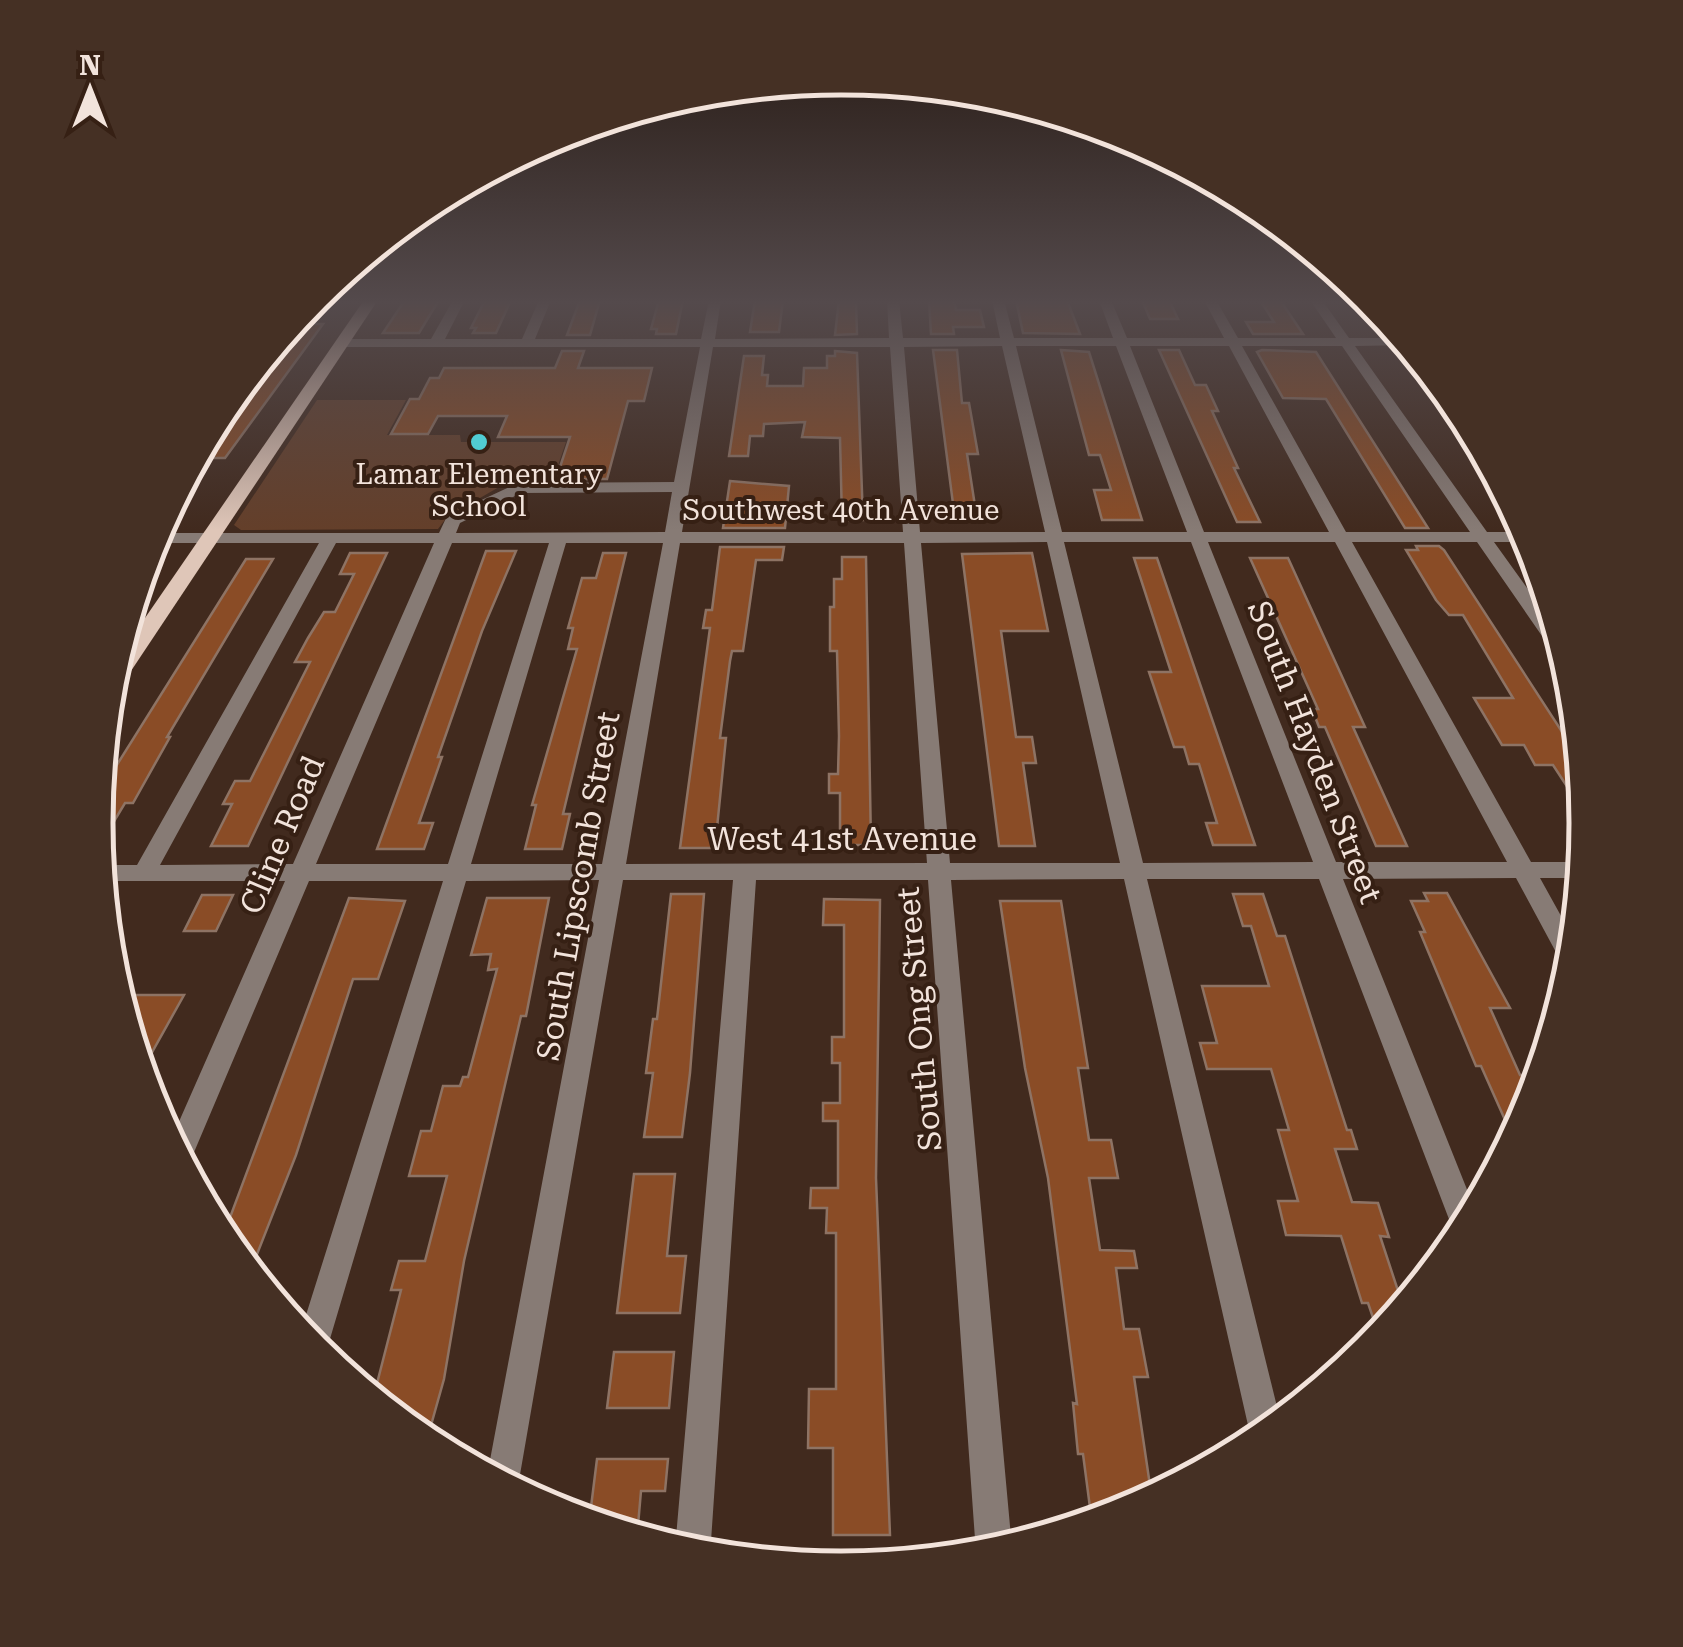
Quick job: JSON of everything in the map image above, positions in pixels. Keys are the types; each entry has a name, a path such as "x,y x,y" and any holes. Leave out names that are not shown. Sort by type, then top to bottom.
{"main road":[{"path":"135,649 319,377"}],"street":[{"name":"South Lipscomb Street","path":"506,1470 702,377"},
{"name":"South Ong Street","path":"899,377 993,1536"},
{"path":"1016,377 1263,1417"},
{"name":"South Hayden Street","path":"1134,377 1460,1207"},
{"path":"1253,377 1561,938"},
{"path":"1369,377 1541,620"},
{"path":"444,538 456,518 518,488 682,487"},
{"name":"Southwest 40th Avenue","path":"171,538 1511,537"},
{"path":"144,873 330,538"},
{"name":"Cline Road","path":"185,1140 444,538"},
{"path":"318,1330 559,538"},
{"name":"West 41st Avenue","path":"115,873 1568,870"},
{"path":"694,1537 745,872"}],"shaded area":[{"path":"317,400 406,400 387,435 460,435 461,442 566,442 552,483 506,483 447,517 438,529 241,530 234,525"}],"building":[{"path":"284,377 225,458 212,458 264,380"},
{"path":"650,377 644,401 628,401 607,479 556,479 570,437 498,437 507,416 438,416 428,434 391,434 410,399 419,399 430,378"},
{"path":"741,377 768,377 767,386 803,386 804,377 858,377 863,520 842,520 840,438 802,437 805,422 764,424 763,436 750,436 748,456 729,456"},
{"path":"936,377 960,377 962,403 969,403 978,454 967,454 977,519 955,519"},
{"path":"1068,377 1097,377 1142,520 1102,520 1094,490 1111,490 1100,455 1089,455"},
{"path":"1171,377 1191,377 1195,385 1206,385 1218,411 1212,411 1260,522 1237,522"},
{"path":"1271,377 1332,377 1428,528 1405,528 1326,399 1283,398"},
{"path":"730,481 789,486 785,528 723,528"},
{"path":"1416,546 1439,546 1444,550 1565,736 1569,789 1553,765 1535,765 1524,745 1502,745 1474,698 1513,698 1463,615 1449,615 1406,550 1418,550"},
{"path":"720,547 784,547 782,560 756,560 743,651 732,651 720,738 726,738 715,848 680,848 710,628 703,628 706,610 712,610"},
{"path":"486,551 516,551 482,631 438,757 442,757 419,823 433,823 424,849 377,849"},
{"path":"350,553 387,553 248,846 211,846 232,804 223,804 235,781 250,781 310,662 295,662 324,612 335,612 354,574 340,574"},
{"path":"603,553 626,553 563,814 570,814 562,849 525,849 536,805 532,805 577,649 568,649 573,628 568,628 582,578 596,578"},
{"path":"1032,553 1048,631 1001,631 1016,737 1032,737 1036,763 1023,763 1035,846 999,846 962,554"},
{"path":"842,557 866,557 871,845 840,845 840,793 829,793 829,774 838,774 839,736 837,651 830,651 830,607 834,607 834,579 842,579"},
{"path":"1134,558 1157,558 1255,845 1213,845 1206,823 1217,823 1199,764 1189,764 1184,747 1174,747 1149,672 1171,672"},
{"path":"1250,558 1288,558 1365,727 1353,727 1407,846 1376,846 1325,727 1319,727 1312,709 1318,709"},
{"path":"246,559 273,559 167,737 133,803 125,803 113,823 116,767"},
{"path":"1424,893 1447,893 1510,1008 1490,1008 1520,1075 1525,1075 1506,1122 1481,1066 1476,1066 1420,932 1425,932 1411,901 1428,901"},
{"path":"671,894 704,894 690,1073 682,1137 644,1137 653,1073 646,1073 653,1019 657,1019"},
{"path":"1233,894 1263,894 1277,936 1285,936 1347,1130 1351,1130 1357,1149 1335,1149 1352,1202 1378,1203 1389,1237 1380,1236 1399,1292 1374,1320 1368,1303 1362,1303 1341,1236 1286,1235 1278,1201 1298,1201 1278,1130 1289,1130 1271,1069 1207,1069 1200,1043 1217,1043 1202,986 1269,986 1251,926 1243,926"},
{"path":"202,895 233,895 216,931 184,931"},
{"path":"349,898 405,901 378,979 353,979 296,1155 256,1256 230,1218"},
{"path":"487,898 549,898 526,1016 521,1016 464,1261 444,1379 431,1425 377,1384 401,1290 391,1290 399,1261 425,1261 447,1176 409,1176 421,1131 431,1131 443,1086 460,1086 463,1077 468,1077 497,969 488,970 491,954 471,955"},
{"path":"824,899 880,900 876,1178 890,1535 833,1535 833,1448 808,1448 809,1389 836,1389 836,1233 826,1233 827,1208 810,1208 811,1188 838,1188 838,1121 823,1121 823,1103 840,1103 840,1063 832,1063 832,1037 844,1037 844,925 823,925"},
{"path":"1000,901 1061,901 1088,1068 1078,1068 1089,1140 1111,1140 1118,1178 1089,1178 1100,1250 1134,1251 1137,1268 1116,1268 1124,1329 1139,1329 1148,1377 1134,1377 1150,1483 1090,1508 1083,1454 1078,1454 1073,1403 1077,1404 1048,1178 1025,1068"},
{"path":"134,995 184,995 151,1054"},
{"path":"634,1174 675,1174 667,1256 686,1256 680,1313 617,1313"},
{"path":"614,1352 674,1352 669,1408 607,1408"},
{"path":"597,1459 668,1459 665,1491 641,1491 638,1523 591,1507"}],"place":[{"name":"Lamar Elementary School","path":"479,442"}]}
